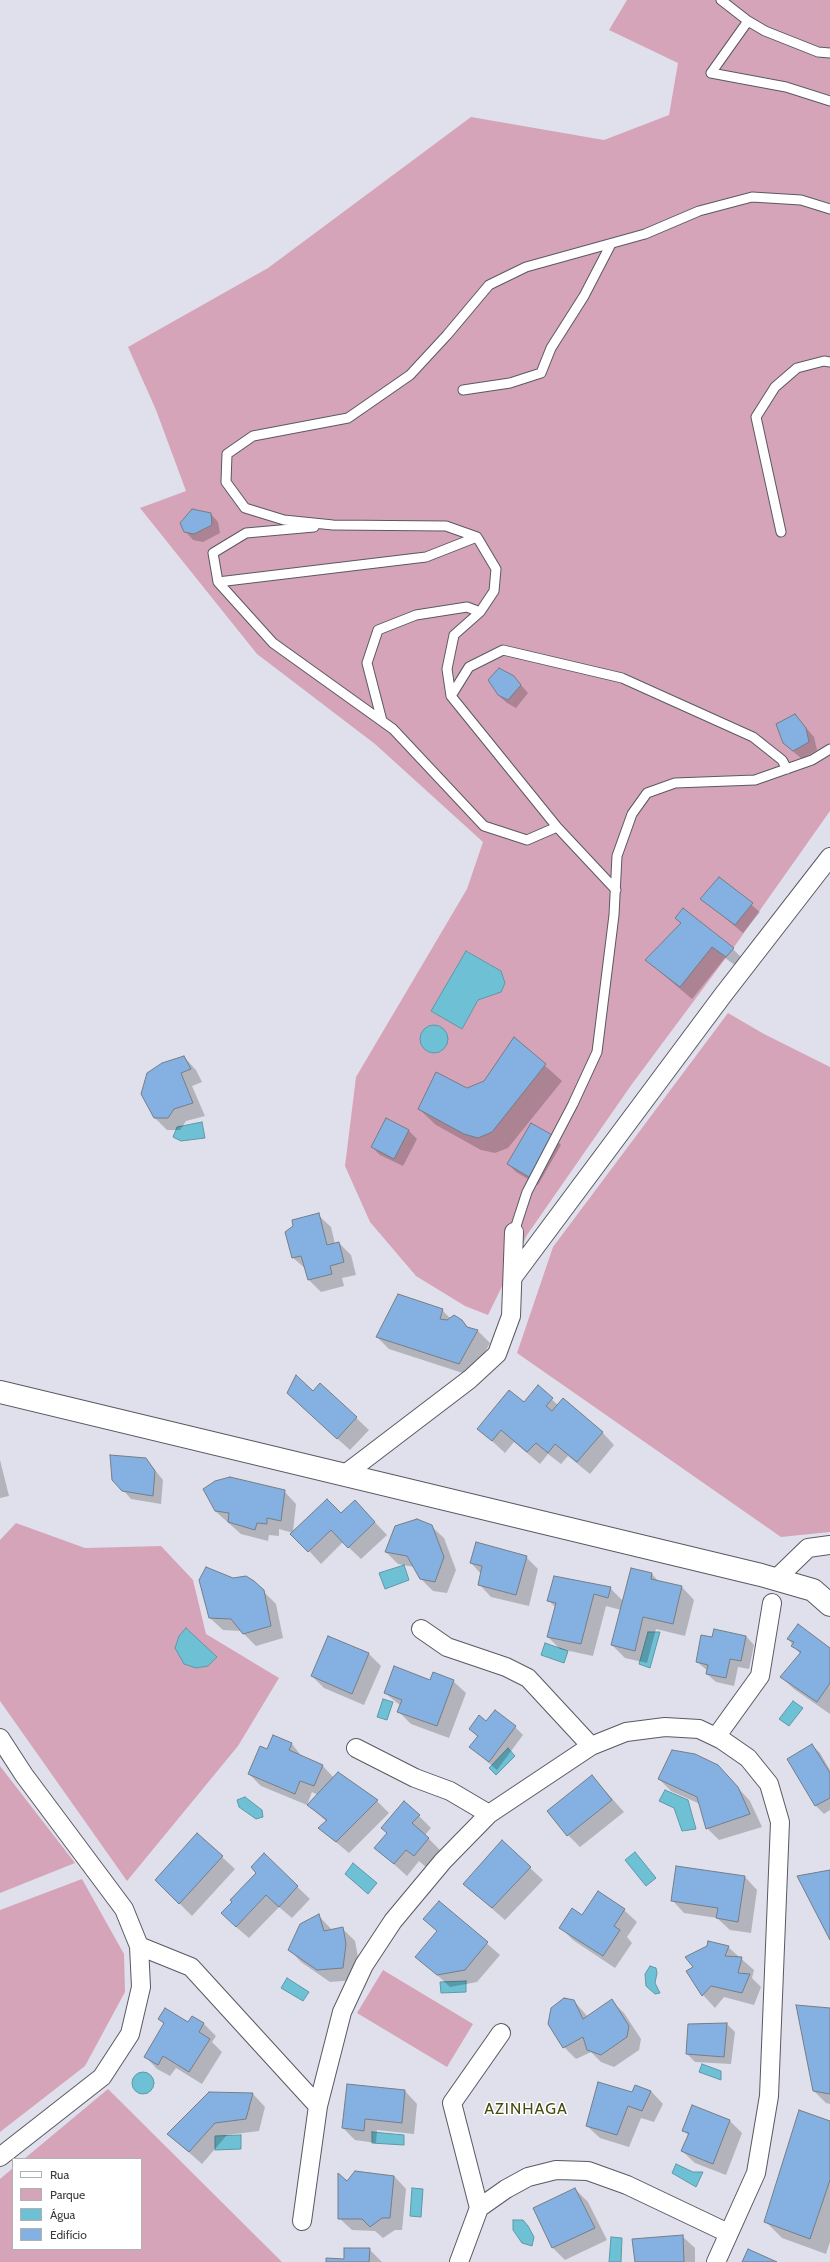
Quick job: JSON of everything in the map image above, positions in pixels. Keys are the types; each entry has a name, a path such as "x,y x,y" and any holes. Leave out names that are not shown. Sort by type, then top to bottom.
{"street":[{"path":"512,1277 723,995 830,857"},
{"path":"344,1475 470,1379 498,1354 511,1316 514,1232"},
{"path":"0,1392 776,1579 813,1590 830,1605"},
{"path":"776,1579 808,1548 830,1545"},
{"path":"716,1737 760,1676 772,1603"},
{"path":"421,1629 447,1647 506,1668 528,1678 590,1746"},
{"path":"302,2220 318,2106 342,2012 364,1965 393,1921 438,1867 489,1814 590,1746 626,1732 665,1726 699,1730 716,1737 748,1758 769,1784 780,1822 769,2096 756,2173 716,2262"},
{"path":"0,1738 24,1775 124,1909 139,1946 141,1987 130,2034 102,2077 0,2157"},
{"path":"356,1748 415,1778 450,1791 489,1814"},
{"path":"139,1946 191,1967 318,2106"},
{"path":"479,2208 452,2103 501,2033"},
{"path":"459,2262 479,2208 506,2189 528,2177 556,2170 588,2171 627,2185 728,2233"}],"lane":[{"path":"721,0 748,21 765,31 818,52 830,53"},
{"path":"748,21 711,73 786,87 830,101"},
{"path":"616,890 557,827 451,696 447,669 454,635 480,612 494,591 496,569 477,537 446,526 333,525 284,520 245,508 226,482 227,454 253,436 348,418 410,375 448,335 489,285 526,267 645,234 699,211 752,197 801,200 830,209"},
{"path":"463,390 510,383 541,373 551,348 584,296 612,244"},
{"path":"782,532 756,417 775,387 797,368 824,361 830,362"},
{"path":"333,525 246,533 213,553 218,582 273,643 393,729 484,826 527,840 557,827"},
{"path":"218,582 426,557 477,537"},
{"path":"382,721 367,663 378,630 416,615 467,607 480,612"},
{"path":"451,696 469,667 503,650 517,653 622,678 753,737 782,760 787,769"},
{"path":"514,1232 527,1192 573,1104 597,1052 607,980 616,890 617,856 632,814 648,793 676,783 755,780 812,760 830,749"}],"green space":[{"path":"627,0 830,0 830,811 734,947 632,1084 527,1235 488,1315 465,1306 416,1276 370,1222 345,1166 356,1077 467,889 483,842 375,744 257,654 140,508 186,491 156,410 128,347 268,268 471,117 604,140 669,115 678,63 609,30"},
{"path":"728,1013 764,1034 830,1067 830,1532 781,1537 517,1353 553,1247"},
{"path":"16,1523 85,1548 161,1546 193,1580 206,1634 279,1678 238,1746 127,1881 0,1701 0,1540"},
{"path":"0,1766 75,1863 0,1893"},
{"path":"82,1879 124,1954 125,1992 85,2066 0,2132 0,1910"},
{"path":"383,1970 473,2024 447,2067 357,2013"},
{"path":"108,2089 282,2262 0,2262 0,2179 12,2169 12,2250 142,2250 142,2158 25,2158"}],"water":[{"path":"466,951 501,971 505,983 501,992 478,1000 462,1029 431,1011"},
{"path":"434,1025 444,1029 448,1039 444,1049 434,1053 424,1049 420,1039 424,1029"},
{"path":"202,1122 205,1138 181,1141 173,1137 177,1127"},
{"path":"404,1565 409,1580 385,1589 379,1573"},
{"path":"186,1628 217,1657 208,1666 196,1668 184,1664 175,1648 179,1636"},
{"path":"648,1632 660,1632 650,1668 639,1664"},
{"path":"545,1643 568,1651 564,1663 541,1655"},
{"path":"383,1699 393,1702 387,1720 377,1717"},
{"path":"793,1701 803,1708 789,1726 779,1719"},
{"path":"508,1748 515,1756 496,1775 489,1768"},
{"path":"665,1790 688,1800 696,1829 682,1831 674,1808 659,1801"},
{"path":"245,1797 262,1810 263,1817 256,1819 239,1807 237,1800"},
{"path":"635,1852 656,1878 646,1886 625,1860"},
{"path":"353,1863 377,1883 368,1894 345,1874"},
{"path":"650,1966 656,1968 657,1973 655,1983 660,1993 655,1994 646,1986 645,1974"},
{"path":"287,1978 309,1992 303,2001 281,1988"},
{"path":"466,1981 466,1992 441,1993 440,1982"},
{"path":"702,2064 721,2071 721,2080 699,2072"},
{"path":"143,2072 151,2075 154,2083 151,2091 143,2094 135,2091 132,2083 135,2075"},
{"path":"372,2132 404,2135 404,2145 372,2143"},
{"path":"241,2135 241,2149 215,2150 215,2136"},
{"path":"676,2164 693,2172 703,2172 696,2187 672,2173"},
{"path":"412,2188 423,2189 421,2217 410,2216"},
{"path":"513,2220 523,2220 528,2226 534,2237 532,2246 522,2243 513,2230"},
{"path":"611,2237 622,2238 621,2262 609,2262"}],"building":[{"path":"192,509 211,513 212,525 194,534 184,532 180,523"},
{"path":"499,668 514,676 521,685 508,700 498,695 488,680"},
{"path":"795,714 806,728 809,742 793,751 783,743 776,724"},
{"path":"719,877 753,903 735,925 700,899"},
{"path":"683,908 734,948 726,957 712,947 680,987 645,960 681,923 675,918"},
{"path":"514,1037 546,1064 492,1132 478,1138 464,1134 418,1109 436,1072 467,1088 484,1081"},
{"path":"184,1056 191,1069 181,1073 193,1103 174,1109 168,1118 154,1118 141,1094 147,1073 162,1063"},
{"path":"386,1118 409,1130 394,1159 371,1147"},
{"path":"531,1123 554,1136 529,1177 507,1164"},
{"path":"319,1213 327,1245 339,1242 344,1262 330,1266 332,1274 308,1280 301,1256 292,1258 285,1232 293,1226 292,1220"},
{"path":"398,1294 443,1309 440,1319 447,1320 454,1315 462,1320 467,1327 478,1330 459,1364 376,1337"},
{"path":"296,1375 313,1391 320,1383 357,1417 337,1439 287,1393"},
{"path":"538,1385 553,1398 546,1406 552,1411 563,1398 603,1432 577,1462 555,1444 548,1453 536,1443 527,1452 501,1430 492,1441 477,1429 509,1390 524,1402"},
{"path":"110,1455 146,1458 155,1471 153,1496 122,1491 112,1480"},
{"path":"230,1477 285,1490 281,1521 267,1518 267,1524 257,1523 255,1530 228,1522 229,1513 215,1511 203,1489 215,1481"},
{"path":"327,1499 341,1513 355,1500 375,1522 348,1548 331,1530 308,1552 290,1534"},
{"path":"417,1519 432,1525 444,1557 435,1582 420,1579 407,1556 385,1552 395,1526"},
{"path":"476,1542 527,1556 516,1595 478,1585 482,1566 470,1563"},
{"path":"206,1567 233,1578 246,1576 264,1590 271,1626 243,1634 231,1619 209,1618 199,1580"},
{"path":"631,1568 652,1573 651,1579 682,1586 673,1624 643,1617 635,1651 611,1645"},
{"path":"554,1576 611,1587 608,1598 594,1594 581,1644 547,1637 556,1603 547,1601"},
{"path":"798,1624 830,1648 830,1683 817,1702 780,1677 801,1652 791,1646 794,1642 787,1639"},
{"path":"714,1629 746,1636 741,1661 730,1659 726,1678 706,1674 708,1665 696,1662 701,1635 712,1637"},
{"path":"328,1636 369,1653 352,1694 311,1676"},
{"path":"394,1666 430,1680 433,1672 454,1680 437,1726 397,1712 402,1700 384,1693"},
{"path":"495,1710 516,1726 489,1762 469,1747 478,1736 469,1729 479,1715 486,1721"},
{"path":"273,1735 292,1743 289,1750 323,1765 314,1786 300,1781 295,1794 248,1774 260,1746 267,1749"},
{"path":"812,1744 830,1773 830,1798 815,1806 787,1759"},
{"path":"672,1750 695,1754 718,1765 738,1787 750,1814 706,1829 697,1797 658,1779"},
{"path":"338,1772 378,1800 336,1842 318,1828 327,1820 307,1805"},
{"path":"592,1775 612,1800 567,1836 547,1811"},
{"path":"404,1801 420,1815 412,1823 429,1838 414,1856 406,1850 394,1864 374,1848 387,1833 381,1828"},
{"path":"197,1833 223,1856 179,1904 155,1880"},
{"path":"502,1840 531,1867 492,1908 463,1884"},
{"path":"264,1853 298,1886 279,1907 266,1895 236,1927 221,1913 232,1902 230,1900 256,1873 251,1867"},
{"path":"676,1866 745,1876 738,1922 716,1918 718,1908 671,1901"},
{"path":"830,1870 830,1940 797,1876"},
{"path":"598,1891 625,1909 614,1926 620,1930 603,1956 559,1928 572,1908 582,1915"},
{"path":"439,1901 488,1942 465,1970 437,1975 415,1957 437,1931 423,1919"},
{"path":"319,1914 324,1931 343,1927 346,1944 343,1968 317,1970 288,1950 300,1924"},
{"path":"708,1941 729,1946 725,1956 742,1957 738,1973 750,1974 742,1993 711,1986 702,1996 686,1971 693,1967 685,1957 707,1946"},
{"path":"564,1998 574,2000 583,2019 612,1999 629,2026 627,2037 601,2055 587,2050 583,2037 563,2048 548,2024 551,2008"},
{"path":"796,2005 830,2008 830,2094 813,2091"},
{"path":"165,2008 188,2022 192,2016 204,2023 199,2032 210,2039 189,2072 163,2056 158,2065 144,2057 164,2023 158,2019"},
{"path":"727,2023 724,2057 686,2054 688,2024"},
{"path":"598,2082 632,2092 635,2085 651,2091 642,2111 628,2106 617,2135 586,2126"},
{"path":"347,2084 405,2090 402,2123 365,2119 364,2131 342,2128"},
{"path":"209,2092 253,2093 246,2119 215,2123 189,2152 167,2134"},
{"path":"692,2105 730,2120 713,2164 681,2151 689,2133 682,2131"},
{"path":"799,2110 830,2121 830,2180 810,2239 764,2222"},
{"path":"355,2171 394,2176 390,2218 382,2218 370,2227 362,2219 338,2219 338,2173 347,2181"},
{"path":"575,2188 595,2228 552,2248 533,2208"},
{"path":"683,2235 684,2262 635,2262 632,2239"},
{"path":"344,2248 370,2248 369,2262 326,2262 326,2258 344,2259"},
{"path":"748,2249 777,2262 742,2262"}],"district":[{"name":"AZINHAGA","path":"526,2109"}]}
